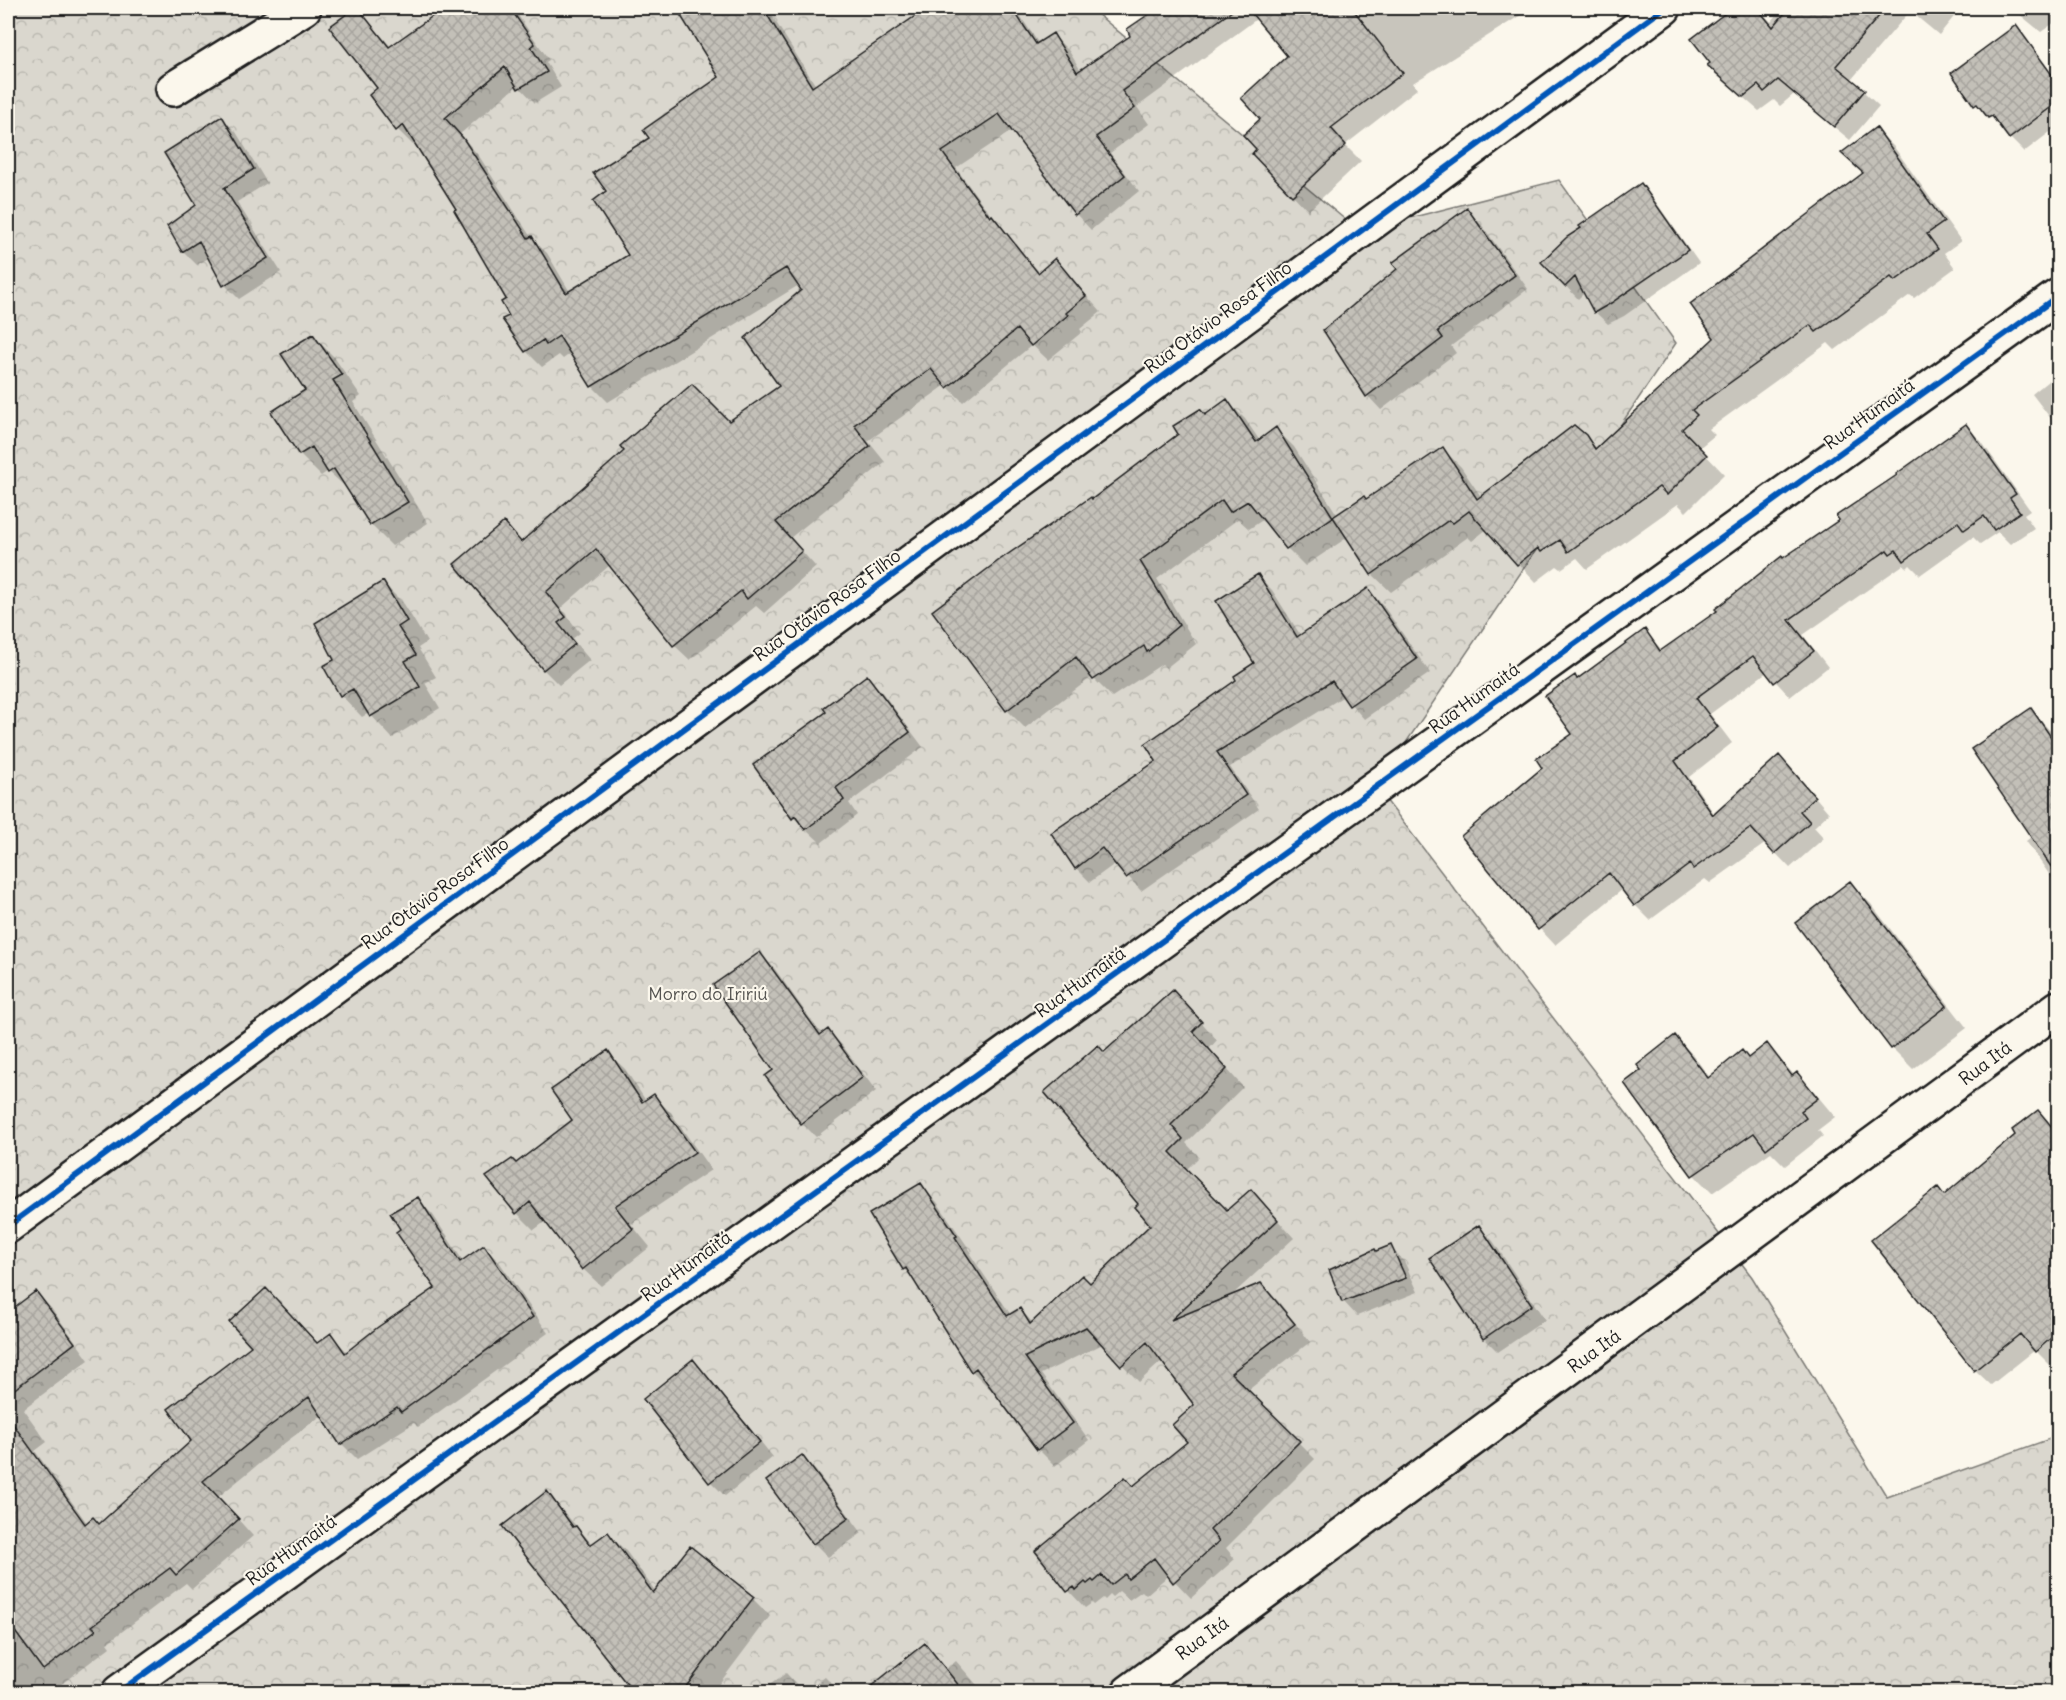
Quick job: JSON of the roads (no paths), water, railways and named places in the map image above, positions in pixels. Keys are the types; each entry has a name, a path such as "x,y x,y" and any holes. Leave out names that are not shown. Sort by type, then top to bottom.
{"street":[{"path":"173,89 304,8"},
{"name":"Rua Otávio Rosa Filho","path":"8,1226 1664,8"},
{"name":"Rua Humaitá","path":"119,1692 2058,296"},
{"name":"Rua Itá","path":"1129,1692 2058,1008"}],"park label":[{"name":"Morro do Iririú","path":"708,993"}]}
